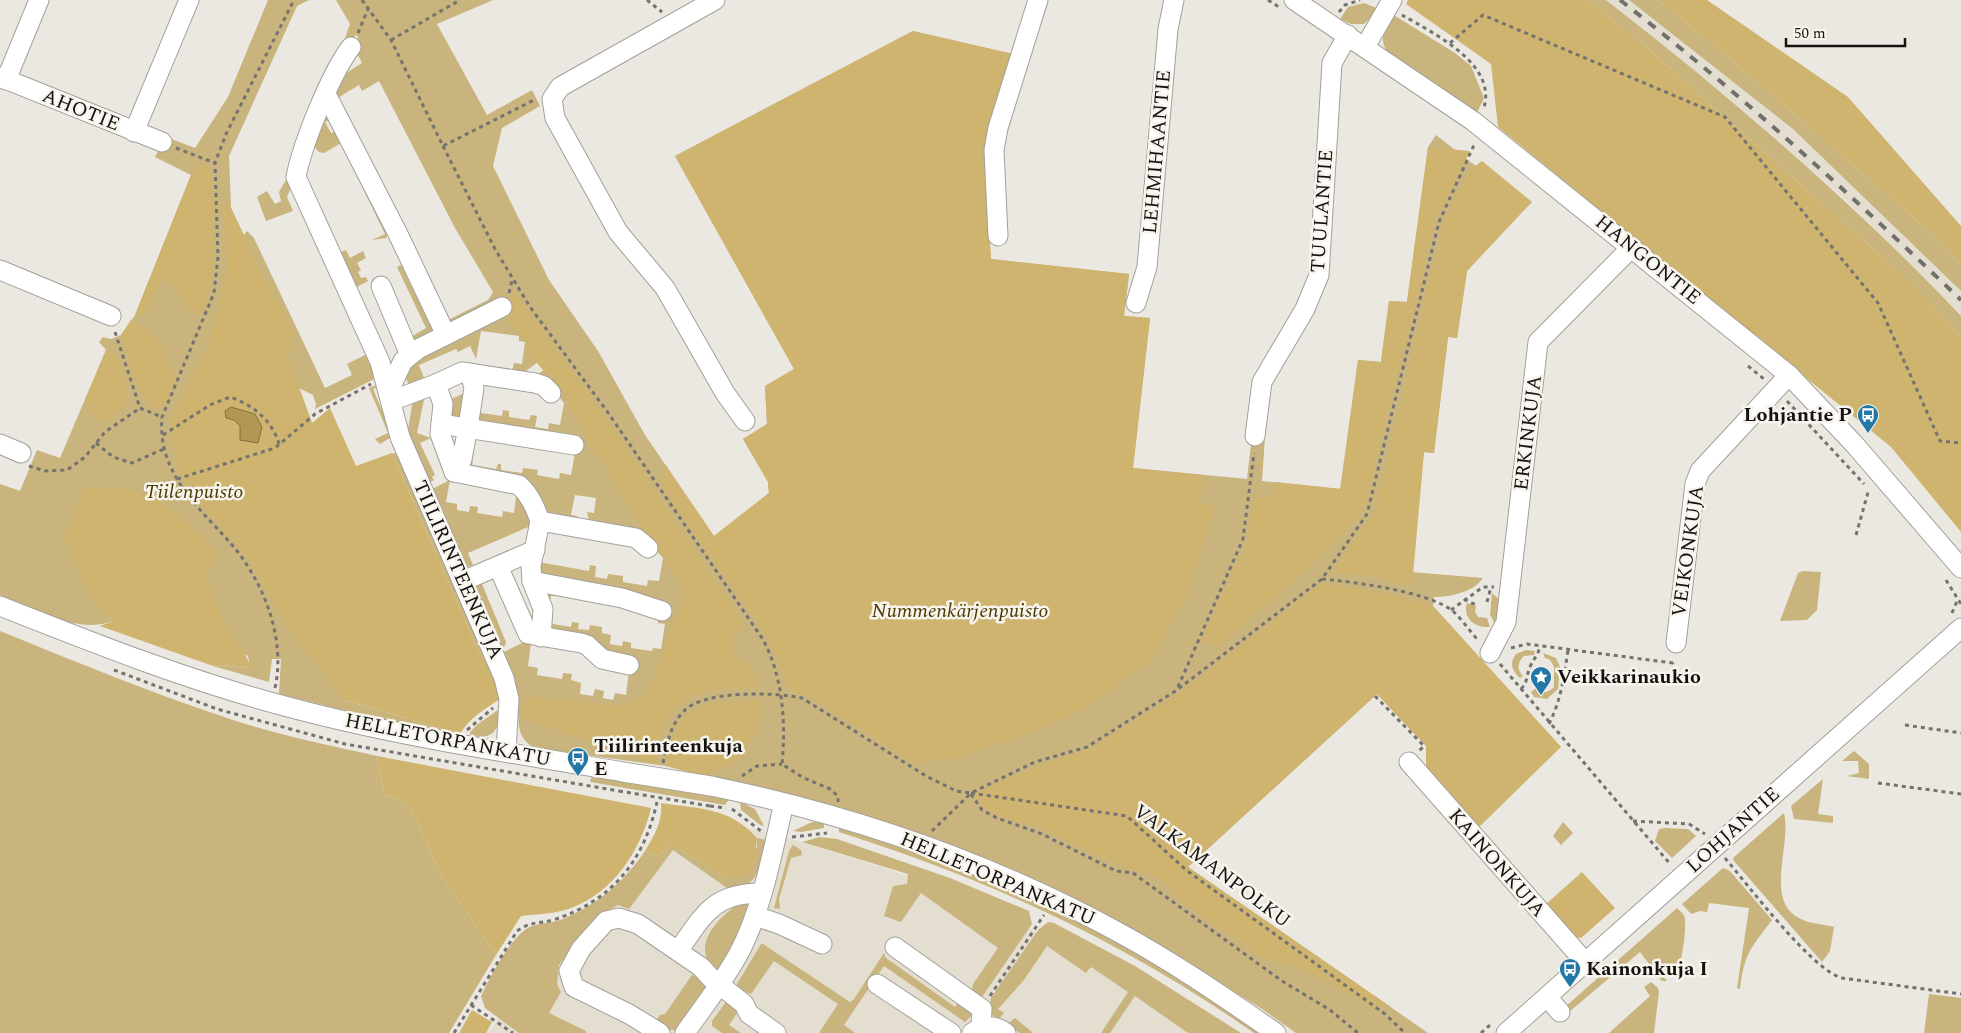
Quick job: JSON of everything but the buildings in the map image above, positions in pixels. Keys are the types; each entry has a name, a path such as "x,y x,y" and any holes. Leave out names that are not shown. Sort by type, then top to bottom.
{"street":[{"path":"3,78 39,0"},
{"path":"134,132 189,0"},
{"path":"715,0 560,87 552,99 555,118 618,232 665,288 725,393 745,420"},
{"path":"998,236 994,150 998,128 1038,0"},
{"name":"LEHMIHAANTIE","path":"1136,303 1147,267 1168,29 1174,0"},
{"name":"HANGONTIE","path":"1289,5 1348,35 1475,123 1632,247 1789,375 1855,446 1961,568"},
{"path":"1365,47 1395,6"},
{"name":"TUULANTIE","path":"1255,436 1262,382 1305,309 1319,276 1332,63 1348,35"},
{"name":"TIILIRINTEENKUJA","path":"351,47 326,94 299,159 296,177 380,362 400,437 496,655 509,699 506,752"},
{"name":"AHOTIE","path":"3,78 162,142"},
{"path":"326,94 398,234 446,335"},
{"name":"ERKINKUJA","path":"1490,653 1506,622 1500,588 1538,342 1632,247"},
{"path":"0,270 111,316"},
{"path":"381,286 410,356"},
{"path":"388,390 403,362 410,356 502,306"},
{"path":"388,390 436,384 462,372 535,382 544,386 552,393"},
{"path":"454,472 462,459 468,427 474,388 470,373"},
{"name":"VEIKONKUJA","path":"1676,643 1695,484 1700,471 1789,375"},
{"path":"436,384 442,404 440,434 454,472"},
{"path":"441,424 574,445"},
{"path":"0,444 21,452"},
{"path":"454,472 519,485 534,504 540,521 531,566 532,581 543,609 541,638"},
{"path":"540,521 636,538 648,548"},
{"path":"463,580 535,550"},
{"path":"498,566 528,634 541,638 587,645 602,659 629,665"},
{"path":"532,581 622,598 662,611"},
{"name":"HELLETORPANKATU","path":"0,606 188,677 359,725 464,746 711,786 835,816 921,844 1048,897 1117,931 1198,979 1276,1033"},
{"name":"LOHJANTIE","path":"1506,1033 1961,628"},
{"name":"KAINONKUJA","path":"1409,762 1585,962"},
{"path":"693,1030 738,955 755,916 784,803"},
{"path":"678,951 709,908 729,897 744,893 762,893"},
{"path":"755,916 779,924 822,944"},
{"path":"660,1033 629,1014 574,987 569,971 581,949 606,922 619,918 638,924 701,967 744,1004 749,1014 776,1033"},
{"path":"896,947 979,1023 996,1026 1006,1033"},
{"path":"877,984 951,1033"},
{"path":"1547,997 1560,1012"}],"path":[{"path":"266,722 276,684 273,621 245,562 192,502 177,479 166,448 162,417 207,314 214,293 218,257 215,163 226,134 294,0"},
{"path":"362,0 390,40 495,249 530,307 609,414 762,638 773,657 780,693 784,746 782,764 802,777 830,789 838,796 830,833 816,833 798,838 760,830 734,810 619,791"},
{"path":"390,40 460,0"},
{"path":"1268,0 1289,5"},
{"path":"1395,6 1450,43 1473,65 1483,83 1487,102 1468,140 1482,151"},
{"path":"351,47 368,9"},
{"path":"1450,43 1484,15 1724,117 1878,304 1940,441 1961,443"},
{"path":"443,146 536,98 552,99"},
{"path":"162,142 215,163"},
{"path":"921,844 971,793 1035,762 1087,747 1177,690 1322,579 1367,514 1439,222 1474,145"},
{"path":"111,316 140,408"},
{"path":"1747,365 1777,390 1874,495"},
{"path":"177,479 275,448 315,414 388,390"},
{"path":"163,435 210,405 230,397 254,408 276,434 279,444"},
{"path":"140,408 162,417"},
{"path":"21,452 30,468 56,472 76,464 105,432 140,408"},
{"path":"1177,690 1243,539 1250,496 1255,436"},
{"path":"96,443 113,457 132,463 166,448"},
{"path":"1856,535 1869,489"},
{"path":"1946,578 1961,604"},
{"path":"1322,579 1398,592 1433,601 1451,610 1671,865"},
{"path":"1451,610 1483,586 1500,588"},
{"path":"1487,602 1500,588"},
{"path":"1464,599 1476,605"},
{"path":"1490,653 1527,644 1673,663 1676,643"},
{"path":"1520,689 1526,684 1530,666 1538,656 1540,646"},
{"path":"1549,724 1558,707 1568,650"},
{"name":"VALKAMANPOLKU","path":"663,765 668,738 683,711 695,701 749,694 780,693 802,698 926,776 956,791 1127,816 1186,870 1385,1014 1405,1033"},
{"path":"1375,696 1424,746 1409,762"},
{"path":"460,765 466,734 471,725 491,709 509,699"},
{"path":"1905,725 1961,733"},
{"path":"1878,783 1961,794"},
{"path":"971,793 982,810 997,818 1042,834 1116,870 1133,873 1282,981 1330,1010 1358,1033"},
{"path":"454,1033 517,931 528,923 552,920 592,901 607,891 627,870 644,846 657,802"},
{"path":"1633,821 1689,824 1702,831 1750,888 1827,972 1842,978 1961,994"},
{"path":"1037,911 1052,918"},
{"path":"979,1023 1044,915"},
{"path":"471,1005 514,1033"}],"shaded area":[{"path":"1606,0 1629,0 1793,129 1961,291 1961,316 1839,194 1731,100"},
{"path":"231,407 255,414 262,427 258,443 240,440 240,426 234,420 226,418 225,411"},
{"path":"734,826 776,834 955,891 1146,987 1208,1033 489,1033 553,933 631,888 671,833"}],"green space":[{"name":"Tiilenpuisto","path":"268,0 309,0 297,6 229,156 231,208 244,235 247,231 254,238 325,388 352,375 347,364 369,353 380,376 315,409 316,404 313,395 299,388 312,423 345,700 460,734 392,722 279,694 281,659 272,659 269,682 213,666 231,665 250,668 248,656 93,599 113,621 85,625 70,622 41,613 0,595 0,484 20,491 37,450 60,458 106,350 99,342 103,337 111,339 121,335 135,315 191,175 155,157 166,137 195,148 228,97"},
{"name":"Nummenkärjenpuisto","path":"336,0 493,0 437,24 487,115 532,90 540,106 502,128 493,166 549,280 598,351 645,435 714,536 769,493 768,482 743,439 767,424 765,386 794,369 675,156 913,31 1013,54 984,151 991,259 1129,274 1124,316 1150,318 1133,468 1247,479 1252,436 1265,437 1262,481 1340,489 1358,360 1381,362 1389,301 1407,302 1428,147 1436,135 1527,206 1467,271 1457,338 1448,337 1434,453 1424,452 1412,572 1483,578 1474,587 1461,593 1434,597 1433,606 1561,747 1426,773 1426,746 1377,694 1188,867 1428,1033 1296,1033 1262,1009 1158,945 1089,907 1030,877 928,836 832,805 744,783 704,776 666,766 535,748 528,743 520,731 517,695 502,653 526,641 531,643 528,666 538,668 537,675 562,679 563,673 572,674 571,680 581,683 580,694 593,696 595,689 604,691 603,698 613,700 615,693 626,695 629,671 545,634 541,592 558,592 557,596 551,596 547,623 571,627 572,622 579,623 578,629 589,630 590,625 602,627 602,633 611,635 610,644 622,646 623,641 631,643 631,648 652,651 653,648 661,649 665,624 658,623 658,619 540,576 538,562 589,571 590,565 596,566 595,577 607,579 608,574 623,576 623,582 647,586 648,580 659,581 663,558 643,536 604,527 604,523 589,521 587,512 594,513 596,498 575,495 571,515 577,516 576,521 544,515 535,498 469,472 467,459 473,460 472,465 496,469 498,464 501,464 501,470 522,473 523,468 538,470 537,475 559,479 560,473 571,475 575,453 480,424 474,412 502,416 503,410 509,411 509,417 529,420 531,415 537,416 535,427 548,429 549,423 560,425 564,403 550,386 532,378 544,370 538,362 526,371 526,378 512,371 514,363 522,364 525,342 519,341 519,336 481,331 476,359 470,346 458,352 456,349 419,365 424,378 423,383 411,387 408,382 405,376 406,368 452,327 447,315 450,319 488,300 493,292 455,228 379,81 362,91 359,85 336,99 333,93 340,77 362,63 354,47 358,38 356,34 351,44 344,41 350,24"},
{"path":"1408,0 1587,0 1636,38 1916,287 1961,337 1961,532 1891,447 1498,127 1491,64 1406,4"},
{"path":"1587,0 1606,0 1699,74 1790,151 1920,273 1961,316 1961,337 1916,287 1636,38"},
{"path":"1629,0 1657,0 1712,43 1930,232 1961,264 1961,291 1793,129"},
{"path":"1657,0 1707,0 1848,97 1961,226 1961,264 1930,232 1712,43"},
{"path":"1364,3 1379,9 1364,24 1351,24 1340,19 1348,7"},
{"path":"1392,14 1455,53 1471,66 1484,98 1477,113 1391,56 1384,46 1383,36"},
{"path":"913,31 1013,54 984,151 991,259 1129,274 1124,316 1150,318 1133,468 1203,475 1200,503 1215,505 1185,600 1150,661 1081,711 1031,733 954,758 912,763 816,700 789,690 764,632 663,489 665,464 714,536 769,493 768,482 743,439 767,424 765,386 794,369 675,156"},
{"path":"325,114 329,120 325,122 331,133 336,131 388,234 386,238 372,240 385,234 341,143 324,153 319,152 311,143"},
{"path":"1428,147 1470,151 1435,222 1364,510 1313,564 1218,646 1201,642 1247,541 1256,496 1272,498 1275,482 1341,489 1358,360 1381,362 1389,301 1407,302"},
{"path":"1482,161 1532,202 1467,271 1457,338 1448,337 1434,453 1424,452 1412,587 1373,576 1333,572 1374,514 1443,224 1468,171"},
{"path":"203,163 209,168 212,175 214,247 211,281 202,316 188,309 176,289 163,278 144,315 135,315 191,175"},
{"path":"287,178 291,187 287,197 293,211 266,221 257,197 267,191 275,204 281,201 279,192"},
{"path":"222,203 231,208 258,268 294,331 288,356 312,423 330,408 356,466 392,453 479,652 496,675 500,699 483,710 460,734 345,700 288,627 245,555 185,484 177,466 171,439 170,419 209,344 228,266"},
{"path":"346,250 350,258 363,251 366,258 357,263 361,270 358,272 361,278 366,277 368,281 351,290 352,279 341,252"},
{"path":"409,261 411,267 404,271 417,298 425,295 439,330 415,345 411,337 426,328 397,267"},
{"path":"512,287 607,419 744,623 732,638 733,655 751,667 759,689 716,690 702,693 679,705 670,715 663,729 656,764 521,718 525,696 627,707 648,691 686,592 622,496 601,458 592,451 584,428 571,412 570,403 528,352 525,342 503,310 511,297"},
{"path":"131,320 155,338 165,353 172,371 175,381 163,408 152,408 146,402 133,374 121,335"},
{"path":"106,350 117,355 127,385 127,394 126,402 122,409 103,422 93,417 91,409 85,400"},
{"path":"382,383 373,389 393,436 380,444 375,439 388,433 369,388"},
{"path":"469,391 464,422 450,420 449,400"},
{"path":"425,395 417,433 431,438 420,443 435,475 432,477 434,480 428,483 407,436 413,399"},
{"path":"392,453 399,454 496,675 479,652"},
{"path":"450,480 446,502 457,504 457,510 469,512 470,506 478,507 477,513 502,517 503,511 514,513 517,489 533,525 468,553 473,565 465,568 432,489"},
{"path":"85,488 130,489 159,498 219,553 206,575 224,623 230,635 247,657 251,668 231,665 213,666 100,626 113,621 92,599 64,538"},
{"path":"1803,571 1821,572 1817,610 1807,620 1780,621 1798,573"},
{"path":"477,580 479,585 482,584 506,642 505,646 500,648 473,587"},
{"path":"1322,583 1372,591 1433,606 1561,747 1477,829 1426,773 1426,746 1377,694 1188,867 1391,1007 1371,1005 1302,968 1264,958 1181,902 1159,877 1119,865 1033,825 997,816 981,806 973,795 1038,765 1089,749 1179,694"},
{"path":"1492,593 1500,600 1503,610 1495,624 1490,615"},
{"path":"1467,603 1476,606 1475,612 1478,617 1487,618 1490,627 1475,624 1468,618"},
{"path":"0,631 143,688 248,725 377,756 384,794 410,805 439,872 496,955 449,1033 0,1033"},
{"path":"1526,650 1535,651 1534,655 1524,656 1520,661 1519,669 1523,676 1520,678 1513,670 1512,664 1516,654"},
{"path":"1543,653 1556,658 1560,667 1558,689 1547,699 1534,697 1531,692 1536,688 1547,692 1554,687 1554,667 1550,660 1545,658"},
{"path":"759,700 758,730 739,759 723,769 704,776 666,766 670,744 676,728 685,716 695,709 707,705 722,702"},
{"path":"501,708 499,722 494,731 485,736 470,736 470,732 478,724"},
{"path":"1854,751 1869,764 1869,779 1847,776 1859,773 1858,761 1842,761"},
{"path":"377,756 651,808 640,839 632,854 612,881 600,892 571,908 553,913 521,916 496,955 439,872 410,805 384,794"},
{"path":"592,776 729,799 725,805 590,782"},
{"path":"1823,779 1818,814 1833,816 1833,823 1794,819 1791,806"},
{"path":"740,802 755,809 764,826 741,810"},
{"path":"661,803 713,811 736,820 746,828 757,838 754,862 747,875 727,877 670,844 658,856 645,851 655,834 661,816"},
{"path":"1784,813 1785,841 1781,872 1783,900 1790,911 1801,919 1834,927 1830,951 1822,962 1733,860 1734,857"},
{"path":"812,822 824,823 824,828 801,832 793,831"},
{"path":"1563,822 1573,833 1561,845 1553,836"},
{"path":"839,827 969,873 1019,894 1128,949 1208,998 1260,1033 1254,1033 1205,1000 1155,970 1055,916 950,871 839,832"},
{"path":"1659,829 1688,829 1696,836 1672,858 1655,841"},
{"path":"819,837 837,839 950,878 1029,911 1032,924 980,1000 971,993 973,984 998,948 921,893 901,922 884,916 893,886 907,884 908,874 802,842"},
{"path":"757,838 766,840 762,859 757,874 746,884 727,888 673,850 629,909 618,905 598,916 559,965 557,984 561,992 549,1013 586,1031 586,1033 519,1033 485,1008 481,996 489,979 513,942 526,929 563,919 587,907 619,883 645,851 658,856 670,844 727,877 757,847"},
{"path":"793,845 801,850 802,855 791,858 779,899 780,909 774,908 789,851"},
{"path":"1723,868 1730,871 1772,920 1746,959 1740,989 1737,988 1749,908 1709,903 1707,912 1700,911 1691,914 1682,904"},
{"path":"1582,872 1615,908 1581,938 1573,937 1545,905"},
{"path":"743,901 750,901 736,938 717,971 709,962 705,952 706,942 710,932 725,914"},
{"path":"1677,908 1684,916 1685,926 1682,957 1675,975 1671,971 1663,976 1667,981 1662,981 1640,952 1569,1012 1565,1007"},
{"path":"1048,922 1054,923 1135,966 1241,1033 1188,1033 1135,996 1110,1033 1101,1033 1128,992 1091,967 1086,973 1047,946 1024,980 998,1009 1004,1013 999,1019 989,1013 991,998 1038,930"},
{"path":"761,944 850,1002 854,999 884,953 886,958 955,1007 960,1000 972,1008 973,1014 965,1022 884,966 844,1025 855,1033 819,1033 838,1004 774,961 751,994 737,989 737,984"},
{"path":"692,975 700,978 705,987 675,1030 669,1030 656,1021 660,1015 665,1014"},
{"path":"1651,982 1658,988 1659,992 1654,1033 1609,1033 1650,996 1644,987"},
{"path":"1929,994 1961,998 1961,1033 1924,1033"},
{"path":"726,1002 739,1010 729,1025 741,1033 722,1033 712,1026 712,1021"},
{"path":"472,1010 492,1022 486,1033 459,1033"},
{"path":"1015,1018 1033,1033 1020,1033 1007,1024"}],"railway":[{"path":"1620,0 1752,108 1879,222 1961,300"}],"place":[{"name":"Lohjantie P","path":"1868,434"},
{"name":"Veikkarinaukio","path":"1541,696"},
{"name":"Tiilirinteenkuja E","path":"578,777"},
{"name":"Kainonkuja I","path":"1570,988"}]}
